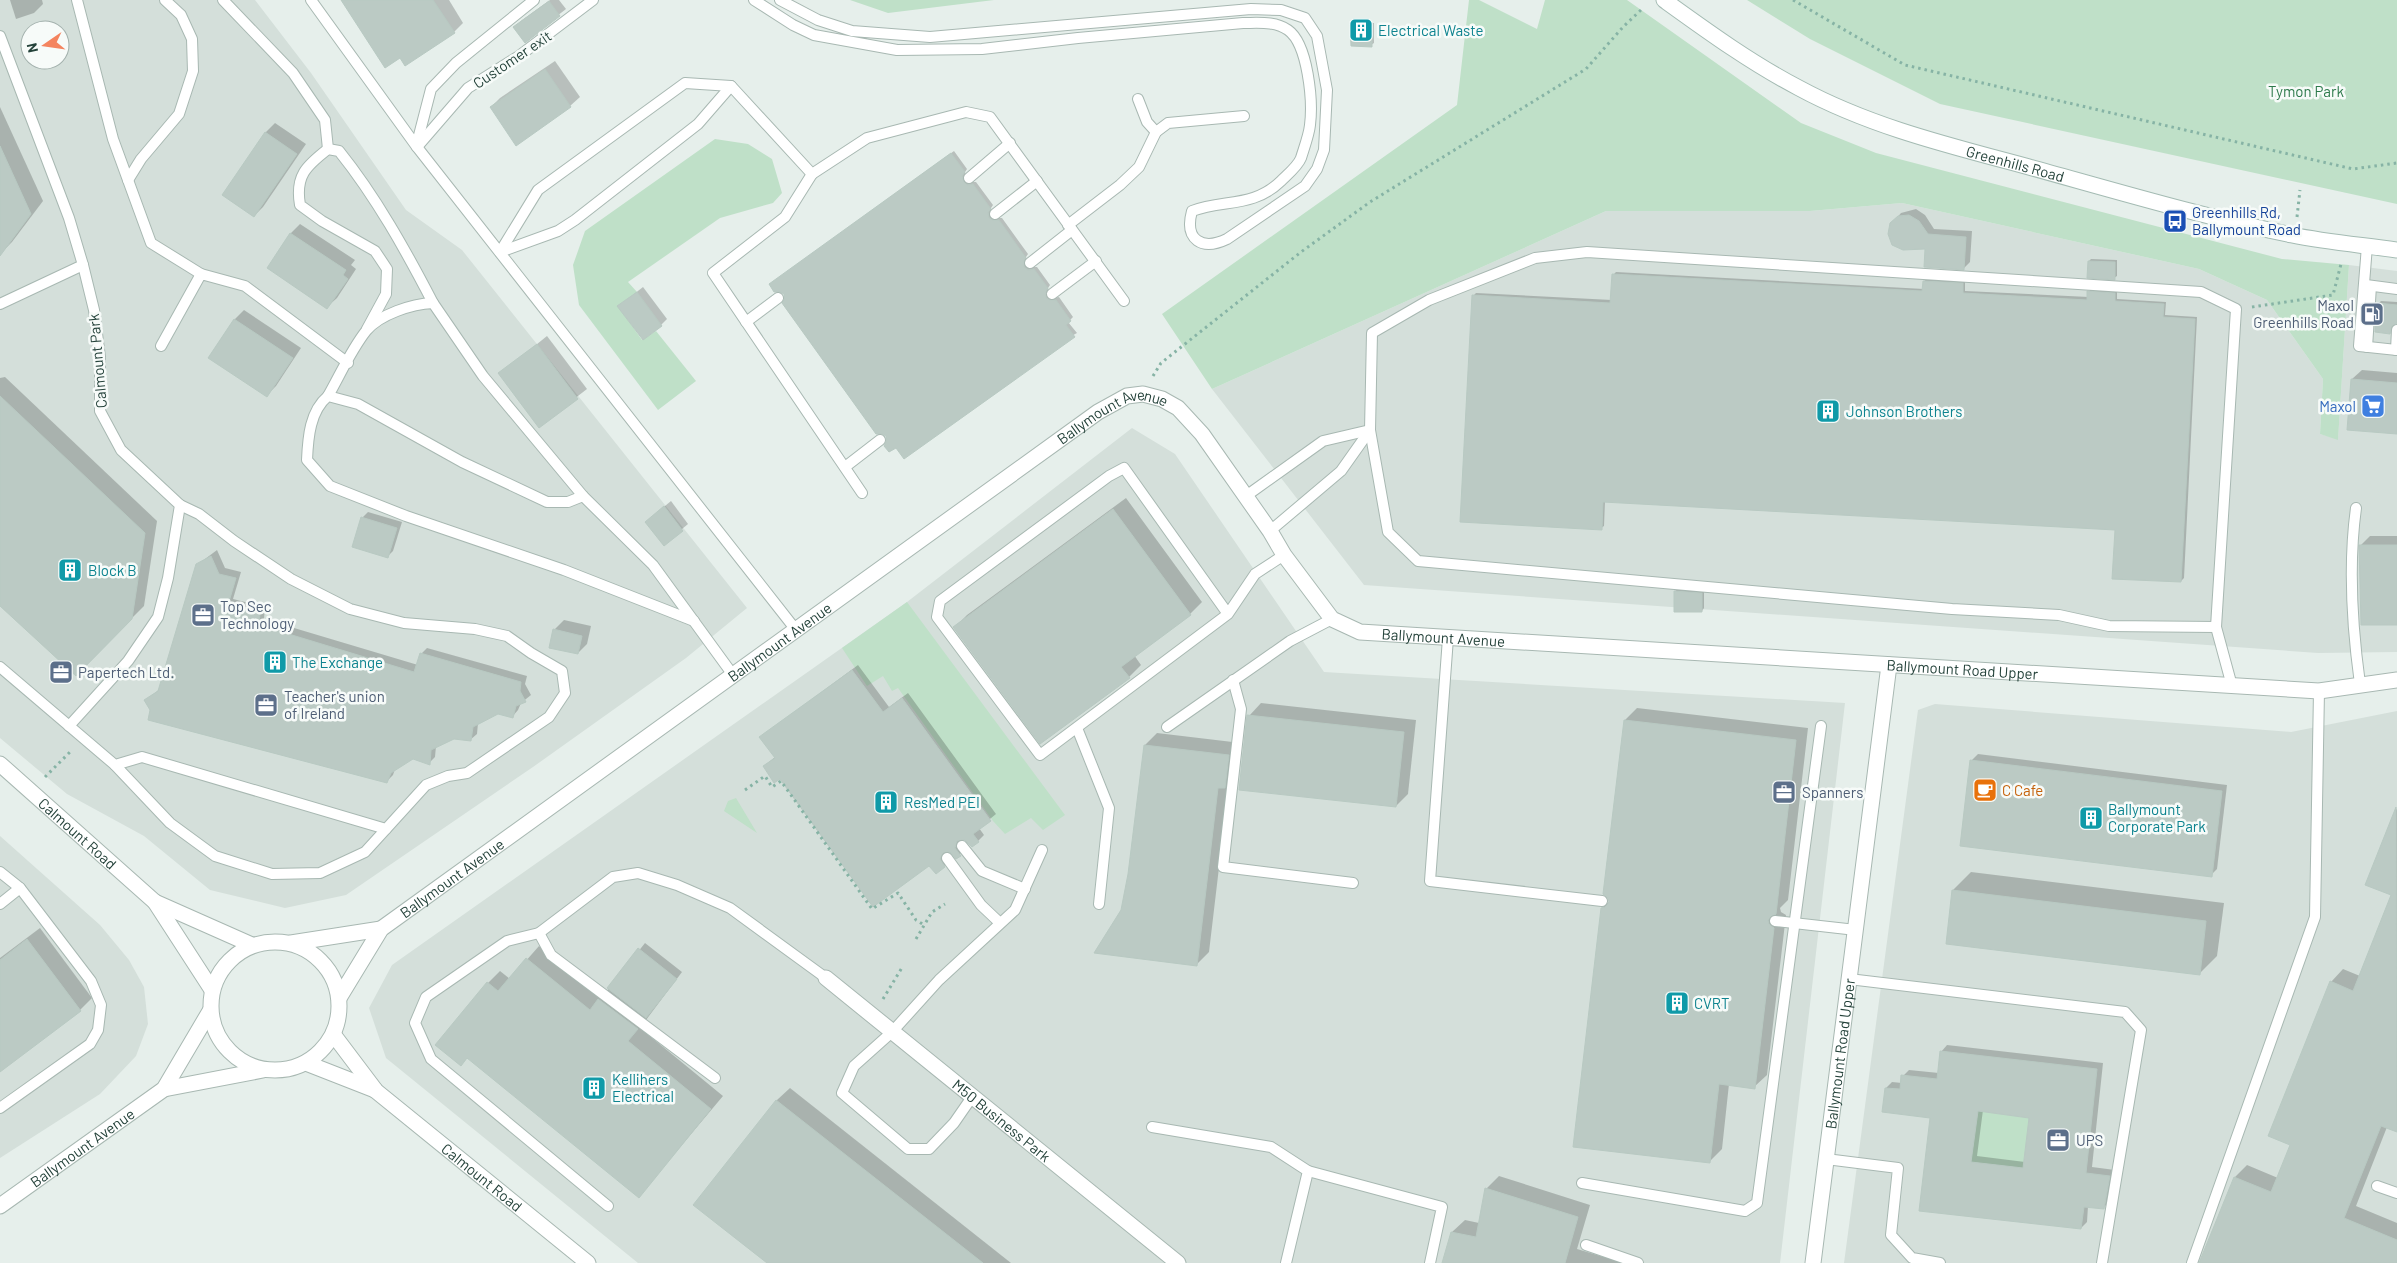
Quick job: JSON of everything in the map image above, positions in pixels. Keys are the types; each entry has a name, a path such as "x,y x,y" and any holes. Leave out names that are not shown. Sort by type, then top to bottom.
{"street":[{"name":"Greenhills Road","path":"1664,0 1736,50 1799,89 1894,129 2147,200 2260,228 2397,250"},
{"name":"Ballymount Avenue","path":"339,998 381,929 1098,412 1127,396 1143,394 1162,399 1178,408 1202,434 1270,530 1284,555 1332,619 1360,632 1889,665"},
{"name":"Ballymount Road Upper","path":"1813,1263 1889,665 2319,691 2397,680"},
{"name":"Calmount Road","path":"0,764 155,902 212,990"},
{"name":"Calmount Road","path":"155,902 252,945"},
{"name":"Ballymount Avenue","path":"291,943 381,929"},
{"path":"271,941 291,943 309,950 324,963 334,979 339,998 339,1016 333,1034 322,1051 306,1063 285,1070 263,1070 243,1063 226,1049 215,1031 210,1011 212,990 220,971 233,955 252,945 271,941"},
{"name":"M50 Business Park","path":"826,978 1178,1263"},
{"name":"Ballymount Avenue","path":"0,1206 164,1089 210,1011"},
{"name":"Calmount Road","path":"333,1034 376,1090 588,1263"},
{"name":"Calmount Road","path":"306,1063 376,1090"},
{"name":"Ballymount Avenue","path":"164,1089 263,1070"}],"lane":[{"path":"77,0 113,139 151,243 201,274 245,286 348,363"},
{"path":"128,180 142,159 179,114 193,71 192,39 181,14 165,0"},
{"path":"223,0 293,73 325,120 328,149"},
{"path":"311,0 417,147 796,630"},
{"path":"417,147 431,89 456,63 534,0"},
{"name":"Customer exit","path":"417,147 468,88 519,56 593,0"},
{"path":"754,0 793,25 814,35 898,50 982,50 1078,38 1243,23 1269,23 1288,30 1298,40 1308,76 1310,125 1300,160 1280,183 1252,200 1208,205 1192,211 1189,221 1191,233 1197,242 1205,245 1216,244 1227,238 1305,186 1317,169 1324,150 1327,90 1317,36 1305,18 1281,10 1251,9 930,37 852,31 818,20 780,0"},
{"name":"Calmount Park","path":"0,36 52,172 83,265 94,310 100,357 100,411 121,450 180,505 199,514 234,541 291,579 350,608 404,623 474,629 507,636 531,654 562,671 565,693 549,717 467,773 448,776 426,785 365,852 320,873 272,874 215,856 170,823 115,765 0,667"},
{"path":"500,252 538,190 685,83 731,86 812,174"},
{"path":"500,252 558,231 575,220 698,124 731,86"},
{"path":"1138,99 1147,122 1156,132"},
{"path":"862,492 713,273 785,217 812,174 867,138 966,112 990,117 1124,301"},
{"path":"1030,263 1120,186 1139,167 1156,132 1168,123 1244,116"},
{"path":"969,178 1010,143"},
{"path":"694,621 564,570 406,516 330,486 307,460 311,427 319,404 328,396 386,294 387,269 375,251 322,221 300,205 298,188 309,164 328,149 339,150 353,168 412,262 433,303 483,376 583,496 653,565 694,621 733,675"},
{"path":"995,214 1037,181"},
{"path":"2367,246 2367,286 2359,346 2396,350 2397,330"},
{"path":"2216,627 2110,626 2059,615 1952,609 1418,561 1388,532 1370,430 1372,333 1429,300 1535,258 1587,252 2201,292 2236,308 2216,627 2232,686"},
{"path":"1052,294 1096,261"},
{"path":"0,304 83,265"},
{"path":"161,346 201,274"},
{"path":"2367,286 2397,288"},
{"path":"746,322 778,298"},
{"path":"367,330 393,313 416,304 433,303"},
{"path":"328,396 358,404 462,462 547,502 568,502 583,496"},
{"path":"1246,496 1323,441 1370,430"},
{"path":"1270,530 1341,471 1370,430"},
{"path":"844,467 880,440"},
{"path":"1228,614 1124,468 1109,476 940,601 937,617 1040,755 1228,614 1255,574 1284,555"},
{"path":"69,726 128,660 158,617 168,578 180,505"},
{"path":"2356,508 2351,542 2353,635 2360,684"},
{"path":"1167,727 1290,641 1332,619"},
{"path":"1448,638 1430,881 1602,900"},
{"path":"1233,680 1241,709 1223,867 1353,883"},
{"path":"2192,1263 2315,917 2319,691"},
{"path":"1582,1183 1745,1211 1757,1204 1821,726"},
{"path":"1077,728 1109,808 1099,904"},
{"path":"115,765 142,757 386,829"},
{"path":"962,846 982,871 1025,889"},
{"path":"972,1097 954,1123 928,1149 908,1149 842,1093 854,1066 892,1032 939,980 1015,910 1042,850"},
{"path":"947,858 981,905 1000,923"},
{"path":"0,872 20,888 91,981 101,1005 98,1030 90,1044 0,1108"},
{"path":"608,1206 431,1059 415,1023 426,997 507,941 539,933 612,877 638,873 677,885 730,908 826,978"},
{"path":"0,904 20,888"},
{"path":"1775,921 1856,930"},
{"path":"539,933 551,955 715,1078"},
{"path":"1849,979 2125,1012 2141,1030 2102,1263"},
{"path":"1152,1127 1271,1148 1308,1171 1442,1207 1430,1263"},
{"path":"1826,1159 1898,1168 1891,1235 1912,1258 1940,1263"},
{"path":"1286,1263 1308,1171"},
{"path":"2377,1186 2397,1193"},
{"path":"1586,1245 1638,1263"}],"path":[{"path":"1793,0 1904,65 2353,168 2397,163"},
{"path":"1143,394 1161,363 1301,252 1370,202 1586,69 1623,27 1642,9"},
{"path":"2296,219 2300,190"},
{"path":"2264,306 2333,295 2341,264"},
{"path":"32,791 83,738"},
{"path":"745,790 767,775 772,787 781,781 872,909 898,893 916,920 924,925"},
{"path":"916,938 932,912 945,904"},
{"path":"890,990 903,966"}],"shaded area":[{"path":"0,0 255,0 311,73 406,210 462,250 747,608 686,658 533,767 346,895 285,908 210,890 144,836 67,794 0,738"},
{"path":"1902,203 2199,269 2267,300 2323,379 2320,434 2338,439 2349,265 2397,271 2397,652 2318,653 1364,585 1212,389 1606,211 1810,211"},
{"path":"1132,428 1175,454 1324,672 1845,703 1780,1263 638,1263 386,1058 369,1008 392,965 907,602"},
{"path":"1935,704 2291,732 2397,711 2397,1263 1844,1263 1918,710"},
{"path":"0,836 100,925 129,960 144,987 148,1024 136,1056 100,1094 0,1158"}],"green space":[{"path":"850,0 994,0 888,13"},
{"path":"1469,0 1479,0 1537,29 1545,0 1627,0 1801,123 1876,153 2282,259 2349,265 2338,440 2320,434 2323,379 2267,300 2199,269 1902,203 1810,211 1606,211 1212,389 1162,314 1457,105"},
{"name":"Tymon Park","path":"1747,0 2397,0 2397,204 1940,104 1810,39"},
{"path":"715,139 748,144 772,159 782,193 773,203 720,218 628,282 637,292 618,306 642,340 656,331 696,381 658,410 579,305 573,265 585,231"},
{"path":"907,602 1065,815 1043,830 1031,818 1005,834 993,821 898,688 892,691 883,676 867,686 842,648"},
{"path":"736,798 757,833 724,811 728,801"},
{"path":"1978,1111 2029,1118 2023,1168 1971,1162"}],"building":[{"path":"341,0 433,0 455,33 405,66 400,58 385,68"},
{"path":"549,1 560,16 525,43 513,27"},
{"path":"1350,25 1372,25 1372,47 1351,46"},
{"path":"545,69 571,107 516,146 490,107"},
{"path":"265,132 297,154 254,217 222,195"},
{"path":"0,146 31,214 0,256"},
{"path":"951,153 965,172 962,176 964,182 967,185 973,184 991,209 988,212 989,218 999,220 1026,258 1024,267 1028,270 1034,269 1048,288 1046,298 1056,300 1071,321 1066,325 1075,337 904,459 896,448 889,452 884,446 886,436 876,434 782,303 784,294 774,292 769,284"},
{"path":"1909,215 1919,221 1928,234 1966,237 1964,270 1924,267 1925,249 1903,250 1892,245 1888,234 1890,223 1898,216"},
{"path":"290,233 346,270 343,275 348,279 327,309 267,268"},
{"path":"2088,261 2115,262 2115,280 2087,278"},
{"name":"Johnson Brothers","path":"1612,274 1922,291 1923,281 1963,283 1963,293 2087,300 2087,291 2115,293 2115,301 2164,304 2163,317 2195,319 2181,582 2112,579 2115,530 1603,502 1602,530 1460,522 1472,295 1610,303"},
{"path":"637,292 662,326 643,340 617,306"},
{"path":"2377,303 2397,305 2397,323 2392,326 2390,334 2375,332"},
{"path":"234,319 293,358 267,397 208,358"},
{"path":"537,344 578,399 539,428 498,373"},
{"name":"Maxol","path":"2351,379 2397,383 2397,434 2347,430"},
{"name":"Block B","path":"0,396 145,533 132,619 76,676 0,606"},
{"path":"664,506 683,531 664,546 645,522"},
{"path":"1113,509 1191,615 1121,667 1130,678 1040,744 953,627"},
{"path":"361,517 397,528 388,558 352,547"},
{"path":"2359,545 2397,545 2397,625 2361,625"},
{"name":"The Exchange","path":"211,556 219,574 236,578 228,605 260,613 259,625 414,672 420,653 521,682 520,691 526,702 516,706 513,718 498,714 473,727 471,741 454,739 431,750 430,765 413,759 391,773 387,783 148,720 150,710 144,700 158,691 196,564"},
{"path":"1674,591 1702,593 1702,612 1674,612"},
{"path":"553,629 582,636 578,654 549,648"},
{"name":"ResMed PEI","path":"852,670 883,712 902,698 991,821 973,834 979,842 972,847 965,840 957,841 955,848 961,856 956,859 950,852 943,853 940,859 945,867 936,874 929,866 873,907 780,779 774,783 763,766 775,758 759,737"},
{"path":"1247,715 1404,732 1396,807 1239,790"},
{"name":"CVRT","path":"1624,720 1796,740 1776,914 1768,920 1769,924 1774,928 1755,1089 1719,1084 1710,1163 1573,1147 1601,908 1605,907 1609,902 1608,898 1603,894"},
{"path":"1144,745 1229,755 1225,788 1218,788 1197,966 1094,953 1121,910 1128,874"},
{"name":"Ballymount Corporate Park","path":"1970,760 2222,791 2212,877 1960,846"},
{"path":"2396,807 2397,1132 2381,1126 2344,1218 2397,1240 2397,1263 2199,1263 2234,1177 2271,1192 2290,1145 2268,1136 2330,981 2353,991 2391,895 2365,885"},
{"path":"1952,890 2206,921 2200,975 1946,944"},
{"path":"27,939 81,1011 0,1072 0,960"},
{"path":"638,948 677,979 646,1018 607,988"},
{"name":"Kellihers Electrical","path":"526,958 590,1010 598,999 638,1029 628,1041 711,1109 639,1198 467,1058 461,1066 435,1045 487,982 498,991"},
{"name":"UPS","path":"1940,1051 2097,1069 2086,1173 2110,1176 2104,1209 2084,1207 2081,1229 1919,1211 1930,1118 1882,1112 1885,1088 1900,1089 1901,1075 1937,1079","holes":["1978,1111 2029,1118 2023,1168 1971,1162"]},
{"path":"776,1100 983,1263 767,1263 693,1205"},
{"path":"1485,1188 1578,1217 1565,1263 1442,1263 1451,1232 1476,1237"}],"place":[{"name":"Electrical Waste","path":"1361,30"},
{"name":"Greenhills Rd, Ballymount Road","path":"2175,221"},
{"name":"Maxol Greenhills Road","path":"2372,314"},
{"name":"Maxol","path":"2373,406"},
{"name":"Johnson Brothers","path":"1828,411"},
{"name":"Block B","path":"70,570"},
{"name":"Top Sec Technology","path":"203,615"},
{"name":"The Exchange","path":"275,662"},
{"name":"Papertech Ltd.","path":"61,672"},
{"name":"Teacher's union of Ireland","path":"266,705"},
{"name":"C Cafe","path":"1985,790"},
{"name":"Spanners","path":"1784,792"},
{"name":"ResMed PEI","path":"886,802"},
{"name":"Ballymount Corporate Park","path":"2091,818"},
{"name":"CVRT","path":"1677,1003"},
{"name":"Kellihers Electrical","path":"594,1088"},
{"name":"UPS","path":"2058,1140"}]}
